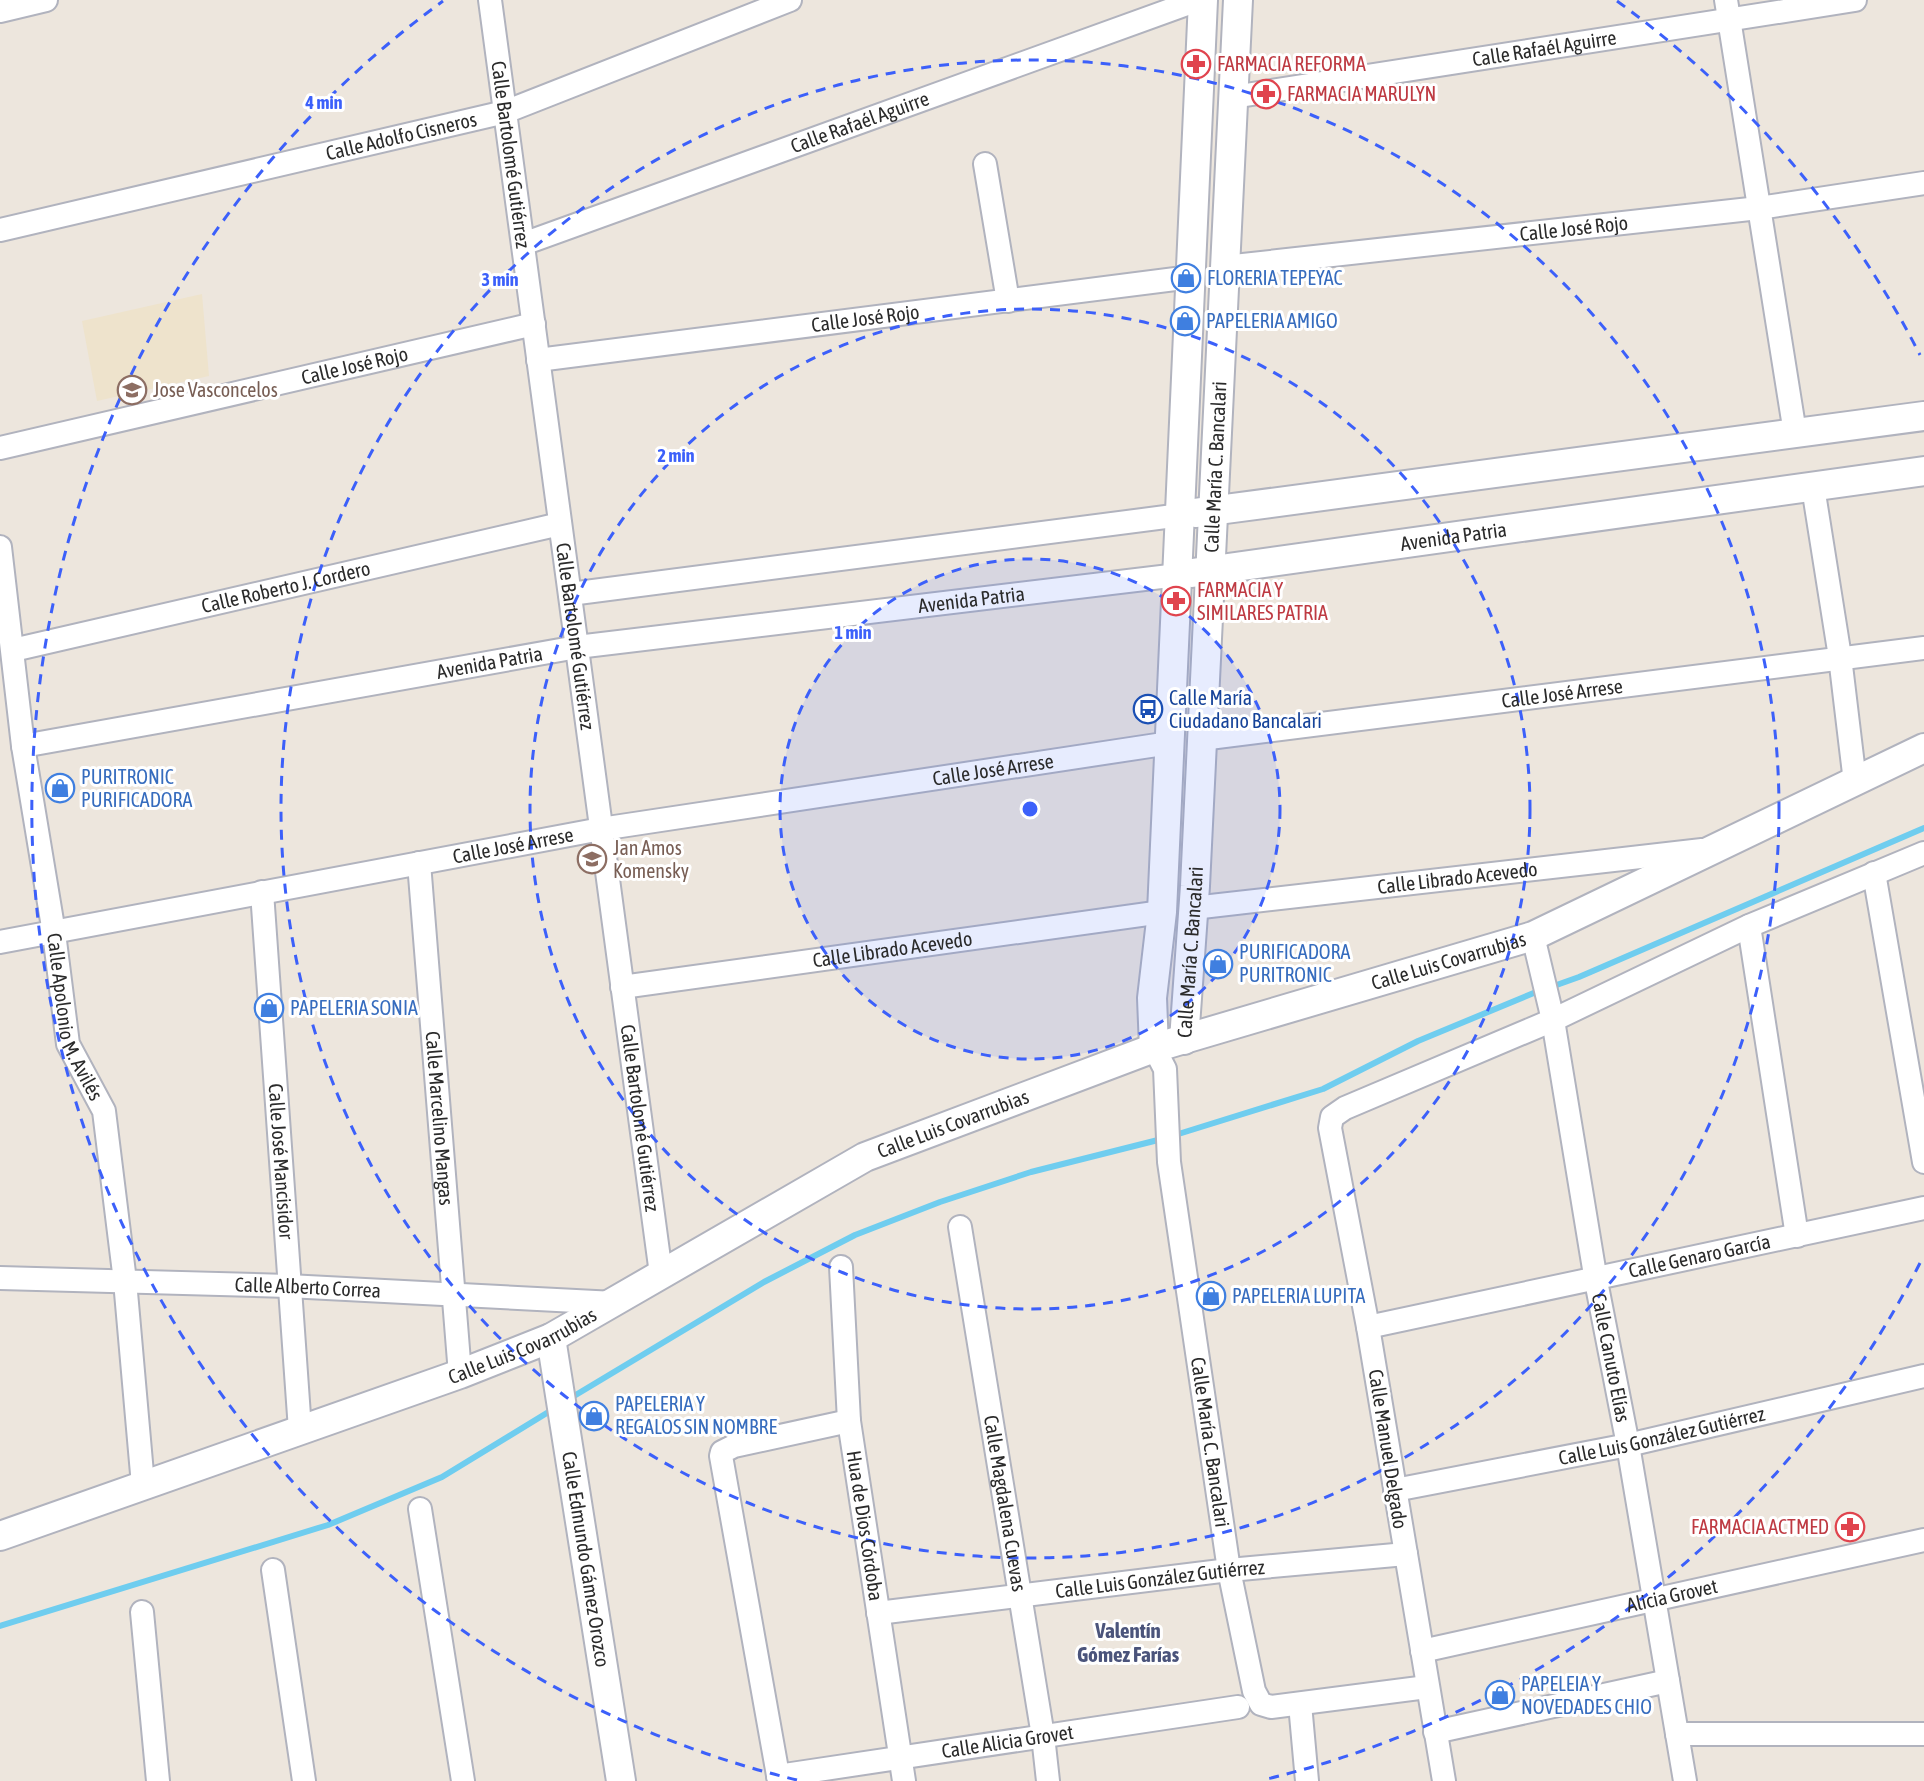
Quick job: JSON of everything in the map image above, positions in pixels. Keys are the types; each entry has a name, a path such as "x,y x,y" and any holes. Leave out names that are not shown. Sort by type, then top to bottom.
{"street":[{"path":"0,11 46,0"},
{"name":"Calle Bartolomé Gutiérrez","path":"490,0 661,1274"},
{"name":"Calle Adolfo Cisneros","path":"0,230 505,112 790,0"},
{"name":"Calle Rafaél Aguirre","path":"523,244 1201,0"},
{"name":"Calle María C. Bancalari","path":"1201,0 1181,515 1162,912 1152,998 1162,1068 1169,1162 1229,1570 1254,1691 1261,1704 1271,1707 1300,1704"},
{"name":"Calle María C. Bancalari","path":"1184,1040 1193,908 1238,0"},
{"name":"Calle Rafaél Aguirre","path":"1233,97 1727,11 1855,0"},
{"path":"1727,11 1795,433"},
{"path":"985,164 1008,301"},
{"name":"Calle José Rojo","path":"1224,267 1759,208 1924,183"},
{"name":"Calle José Rojo","path":"538,360 1191,277"},
{"name":"Calle José Rojo","path":"0,448 534,324"},
{"path":"570,594 1924,416"},
{"name":"Avenida Patria","path":"23,746 577,647 1209,571 1924,471"},
{"path":"1813,487 1855,782"},
{"name":"Calle Roberto J. Cordero","path":"13,650 560,524"},
{"name":"Calle Apolonio M. Avilés","path":"0,547 13,650 9,704 23,746 54,933 68,1044 104,1111 125,1281 143,1485"},
{"name":"Calle José Arrese","path":"1201,739 1924,648"},
{"name":"Calle José Arrese","path":"0,942 601,829 1170,743"},
{"name":"Calle Luis Covarrubias","path":"0,1536 460,1374 551,1338 865,1157 1162,1068 1184,1040 1536,948 1720,848 1924,748"},
{"name":"Calle Librado Acevedo","path":"1193,908 1720,848"},
{"path":"1552,1016 1749,926 1924,853"},
{"name":"Calle Marcelino Mangas","path":"419,863 460,1374"},
{"path":"1875,873 1915,1045 1924,1162"},
{"name":"Calle José Mancisidor","path":"262,892 288,1286 300,1430"},
{"name":"Calle Librado Acevedo","path":"622,987 1162,912"},
{"path":"1749,926 1797,1236"},
{"name":"Calle Canuto Elías","path":"1536,948 1552,1016 1596,1281 1628,1445 1685,1781"},
{"name":"Calle Manuel Delgado","path":"1444,1781 1368,1327 1330,1128 1332,1117 1345,1108 1552,1016"},
{"name":"Calle Genaro García","path":"1368,1327 1596,1281 1924,1208"},
{"name":"Calle Magdalena Cuevas","path":"960,1227 1043,1736 1048,1781"},
{"name":"Hua de Dios Córdoba","path":"841,1267 849,1421 904,1781"},
{"name":"Calle Alberto Correa","path":"0,1278 288,1286 615,1303"},
{"name":"Calle Edmundo Gámez Orozco","path":"551,1338 621,1781"},
{"name":"Calle Luis González Gutiérrez","path":"1395,1490 1628,1445 1924,1376"},
{"path":"778,1779 722,1461 723,1452 734,1446 849,1421"},
{"path":"420,1509 463,1781"},
{"name":"Alicia Grovet","path":"1422,1652 1924,1540"},
{"name":"Calle Luis González Gutiérrez","path":"878,1613 1229,1570 1406,1554"},
{"path":"273,1570 304,1781"},
{"path":"142,1612 158,1781"},
{"path":"1435,1732 1668,1681"},
{"path":"1307,1781 1300,1704 1428,1688"},
{"name":"Calle Alicia Grovet","path":"778,1779 900,1758 1238,1707"},
{"path":"1677,1734 1924,1734"}],"shaded area":[{"path":"202,294 209,376 97,401 82,321"}],"waterway":[{"path":"1551,987 1924,828"},
{"path":"1172,1136 1323,1089 1418,1041 1541,990"},
{"path":"569,1399 764,1282 855,1235 940,1202 1031,1172 1162,1139"},
{"path":"0,1626 328,1525 442,1477 555,1408"}],"place":[{"name":"FARMACIA REFORMA","path":"1196,64"},
{"name":"FARMACIA MARULYN","path":"1266,94"},
{"name":"FLORERIA TEPEYAC","path":"1186,278"},
{"name":"PAPELERIA AMIGO","path":"1185,321"},
{"name":"Jose Vasconcelos","path":"132,390"},
{"name":"FARMACIA Y SIMILARES PATRIA","path":"1176,601"},
{"name":"Calle María Ciudadano Bancalari","path":"1148,709"},
{"name":"PURITRONIC PURIFICADORA","path":"60,788"},
{"name":"Jan Amos Komensky","path":"592,859"},
{"name":"PURIFICADORA PURITRONIC","path":"1218,964"},
{"name":"PAPELERIA SONIA","path":"269,1008"},
{"name":"PAPELERIA LUPITA","path":"1211,1296"},
{"name":"PAPELERIA Y REGALOS SIN NOMBRE","path":"594,1416"},
{"name":"FARMACIA ACTMED","path":"1850,1527"},
{"name":"PAPELEIA Y NOVEDADES CHIO","path":"1500,1695"}],"district":[{"name":"Valentín Gómez Farías","path":"1128,1643"}]}
